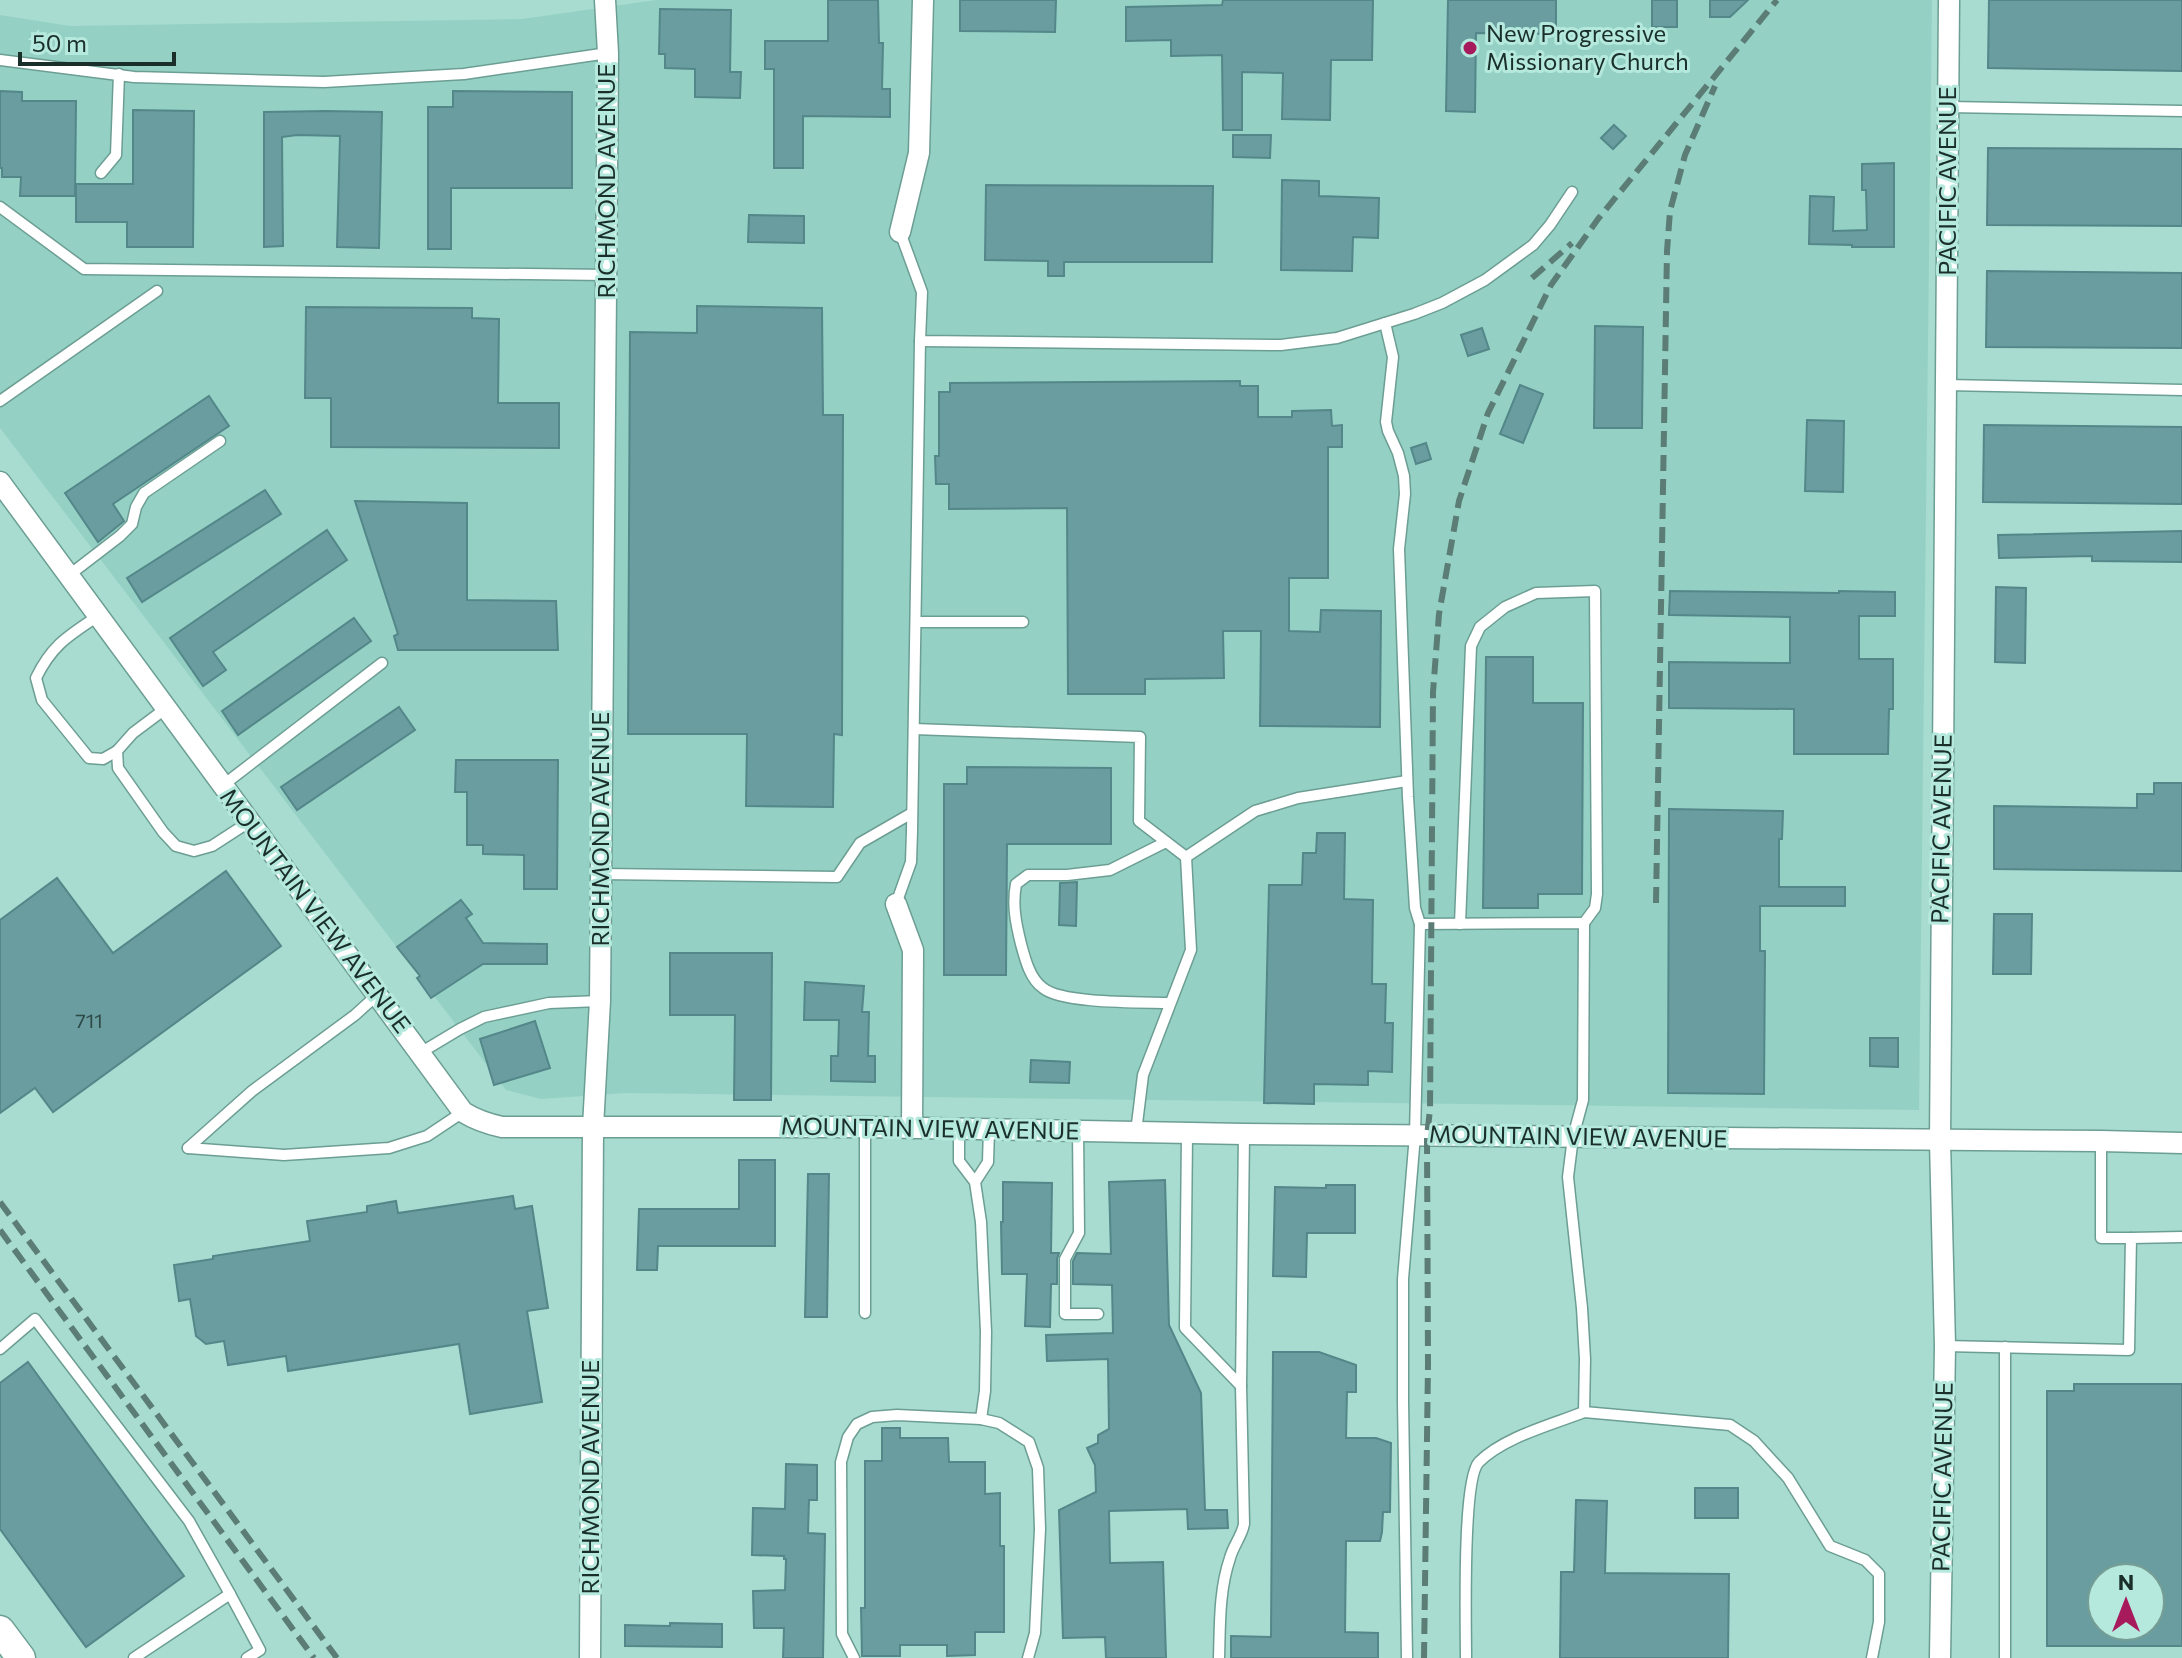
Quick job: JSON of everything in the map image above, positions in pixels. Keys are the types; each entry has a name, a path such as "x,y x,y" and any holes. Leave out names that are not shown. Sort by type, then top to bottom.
{"street":[{"name":"RICHMOND AVENUE","path":"590,1658 593,1127 600,1001 607,275 608,53 605,0"},
{"path":"900,232 919,153 923,0"},
{"name":"PACIFIC AVENUE","path":"1940,1658 1945,1346 1940,1141 1949,0"},
{"name":"MOUNTAIN VIEW AVENUE","path":"0,482 463,1112 475,1119 502,1127 865,1127 1187,1134 2182,1143"},
{"path":"896,904 913,950 912,1128"},
{"path":"0,1630 21,1658"}],"lane":[{"path":"0,60 134,77 324,82 464,74 608,53"},
{"path":"101,173 116,155 119,74"},
{"path":"1948,107 2182,111"},
{"path":"920,341 1281,345 1337,338 1442,303 1485,280 1533,245 1572,192"},
{"path":"0,207 84,269 607,275"},
{"path":"896,904 911,862 922,292 900,232"},
{"path":"0,401 157,291"},
{"path":"1385,323 1393,357 1386,422 1404,476 1399,549 1407,781 1415,908 1420,924 1415,1135 1403,1279 1407,1658"},
{"path":"1946,385 2182,390"},
{"path":"68,576 132,524 136,507 144,493 220,441"},
{"path":"1460,924 1471,646 1480,627 1505,607 1536,593 1595,591 1597,894 1595,908 1584,923 1583,1100 1573,1137 1568,1177 1582,1308 1584,1412"},
{"path":"98,616 65,637 45,659 36,678 42,700 89,758 103,759 117,751 133,733 165,709"},
{"path":"916,622 1023,622"},
{"path":"222,786 382,663"},
{"path":"914,729 1140,737 1139,821 1186,857"},
{"path":"117,751 118,768 176,846 194,851 212,846 249,822"},
{"path":"1186,857 1255,811 1298,798 1407,781"},
{"path":"601,874 837,877 860,843 912,813"},
{"path":"1166,842 1110,870 1028,875 1016,884 1013,901 1028,967 1042,988 1064,997 1170,1003"},
{"path":"1136,1132 1143,1075 1191,950 1186,857"},
{"path":"1420,924 1584,923"},
{"path":"377,995 355,1015 252,1091 188,1148 284,1155 389,1148 427,1136 463,1112"},
{"path":"420,1053 484,1017 549,1003 600,1001"},
{"path":"865,1127 865,1313"},
{"path":"959,1129 959,1161 975,1182 981,1222 986,1332 981,1419"},
{"path":"975,1182 988,1162 989,1129"},
{"path":"1078,1130 1079,1233 1065,1259 1065,1314 1098,1314"},
{"path":"1187,1134 1185,1328 1241,1386"},
{"path":"1219,1658 1224,1583 1230,1556 1244,1524 1241,1386 1244,1134"},
{"path":"2101,1141 2101,1238 2182,1237"},
{"path":"1945,1346 2129,1350 2131,1238"},
{"path":"0,1349 35,1319 189,1521 263,1654 247,1658"},
{"path":"2005,1347 2005,1658"},
{"path":"1466,1658 1468,1510 1470,1483 1476,1465 1521,1436 1584,1412 1730,1425 1754,1441 1788,1478 1830,1546 1865,1560 1879,1574 1879,1622 1872,1658"},
{"path":"854,1658 842,1634 841,1462 848,1437 857,1424 872,1417 897,1415 981,1419 999,1423 1029,1442 1038,1468 1040,1529 1035,1633 1028,1658"},
{"path":"134,1658 230,1594"}],"shaded area":[{"path":"656,0 1932,0 1919,1110 626,1093 541,1099 506,1090 0,428 0,15 70,26 522,19"}],"building":[{"path":"828,0 878,0 879,43 883,43 882,89 890,89 890,117 803,116 803,168 774,168 774,69 765,69 765,41 828,41"},
{"path":"960,0 1056,0 1055,32 960,31"},
{"path":"1223,0 1373,0 1372,60 1331,60 1330,120 1282,119 1283,73 1242,72 1242,130 1223,130 1222,55 1171,56 1171,40 1126,41 1126,7 1222,5"},
{"path":"1448,0 1556,0 1556,34 1476,33 1475,112 1446,111"},
{"path":"1652,0 1677,0 1677,27 1652,27"},
{"path":"1710,0 1748,0 1730,17 1710,17"},
{"path":"1989,0 2182,0 2182,71 1988,68"},
{"path":"660,9 731,10 730,72 741,72 740,98 695,97 695,69 665,68 665,54 659,54"},
{"path":"0,91 22,92 22,101 76,101 75,196 20,196 21,177 2,177"},
{"path":"453,91 572,92 572,188 451,188 451,249 428,249 428,107 453,107"},
{"path":"133,110 194,111 193,247 127,247 127,222 76,222 76,184 133,184"},
{"path":"264,112 382,112 379,248 337,247 340,136 297,135 282,137 283,246 264,247"},
{"path":"1614,125 1626,136 1613,149 1601,138"},
{"path":"1233,135 1271,135 1270,158 1233,157"},
{"path":"1988,148 2182,149 2182,226 1987,225"},
{"path":"1894,163 1894,247 1809,244 1810,196 1834,197 1833,231 1867,230 1862,164"},
{"path":"1282,180 1319,181 1319,196 1379,198 1378,238 1353,237 1352,271 1281,270"},
{"path":"986,185 1213,186 1212,262 1064,262 1064,276 1048,276 1048,261 985,260"},
{"path":"749,215 804,216 804,243 748,242"},
{"path":"1987,271 2182,273 2182,348 1986,347"},
{"path":"697,306 822,308 823,415 843,415 842,735 834,734 833,807 746,806 747,734 628,734 630,332 697,333"},
{"path":"306,307 472,308 472,318 499,319 498,403 559,403 559,448 331,447 331,398 305,398"},
{"path":"1595,326 1643,327 1642,428 1594,428"},
{"path":"1482,328 1489,349 1468,356 1461,335"},
{"path":"1240,381 1240,386 1258,386 1258,417 1292,417 1292,411 1331,410 1332,426 1342,425 1342,447 1328,447 1328,578 1289,578 1289,631 1320,632 1321,610 1381,611 1380,727 1260,726 1261,631 1223,631 1224,678 1145,679 1145,694 1068,694 1067,508 949,509 949,484 936,484 939,392 950,392 950,383"},
{"path":"1520,385 1543,394 1523,443 1500,434"},
{"path":"209,396 229,426 113,504 124,521 98,542 65,493"},
{"path":"1807,420 1844,421 1843,492 1805,491"},
{"path":"1984,425 2182,427 2182,504 1983,502"},
{"path":"1426,443 1431,459 1416,464 1411,448"},
{"path":"265,490 281,514 142,602 127,578"},
{"path":"355,501 467,503 467,600 556,601 558,650 398,650 394,636 398,634"},
{"path":"327,530 347,560 213,652 226,670 203,686 170,638"},
{"path":"2182,531 2182,562 2092,561 2092,556 1999,558 1998,535"},
{"path":"1996,587 2026,588 2025,663 1995,662"},
{"path":"1670,591 1895,592 1895,616 1859,616 1859,659 1893,659 1893,709 1889,709 1888,754 1794,754 1794,709 1669,708 1669,662 1790,663 1790,617 1669,615"},
{"path":"354,618 371,641 238,735 222,711"},
{"path":"1486,657 1533,657 1533,703 1583,703 1582,894 1538,894 1538,908 1483,908"},
{"path":"399,707 415,730 297,810 281,787"},
{"path":"456,760 558,760 557,889 524,889 524,855 483,854 483,845 467,845 467,792 455,792"},
{"path":"967,767 1111,768 1111,844 1007,844 1006,975 944,975 944,784 967,784"},
{"path":"2154,783 2182,783 2182,871 1994,869 1994,806 2137,808 2137,794 2154,794"},
{"path":"1669,809 1783,811 1782,839 1779,839 1779,887 1845,887 1845,906 1760,906 1760,951 1765,951 1764,1094 1668,1093"},
{"path":"1317,833 1345,833 1344,899 1373,900 1372,984 1386,984 1385,1023 1393,1023 1392,1072 1368,1071 1368,1085 1314,1084 1314,1104 1264,1103 1269,885 1302,885 1303,853 1316,853"},
{"path":"226,871 281,946 53,1112 35,1088 0,1113 0,920 57,878 113,953"},
{"path":"1077,882 1076,926 1059,925 1060,883"},
{"path":"461,900 472,914 466,918 483,943 547,944 547,964 483,964 431,998 417,978 420,976 397,947"},
{"path":"1994,914 2032,914 2031,974 1993,974"},
{"path":"670,953 772,953 771,1100 734,1100 735,1015 670,1015"},
{"path":"805,982 864,986 862,1012 869,1012 868,1056 875,1056 875,1082 831,1081 831,1056 838,1056 839,1020 804,1020"},
{"path":"535,1021 550,1068 494,1085 480,1039"},
{"path":"1870,1038 1898,1038 1898,1067 1870,1066"},
{"path":"1031,1060 1070,1062 1069,1083 1030,1082"},
{"path":"739,1160 775,1160 775,1246 658,1246 657,1270 637,1270 639,1209 739,1209"},
{"path":"808,1174 829,1174 827,1317 805,1317"},
{"path":"1165,1180 1169,1325 1201,1393 1205,1510 1227,1510 1228,1528 1188,1529 1187,1509 1109,1511 1110,1563 1163,1562 1166,1658 1106,1658 1105,1637 1063,1638 1059,1510 1096,1492 1095,1465 1087,1448 1098,1443 1098,1435 1109,1429 1108,1359 1047,1361 1046,1335 1113,1333 1112,1285 1073,1284 1073,1261 1077,1253 1111,1254 1109,1182"},
{"path":"1003,1182 1052,1183 1051,1253 1059,1253 1057,1284 1051,1284 1050,1327 1025,1326 1027,1274 1002,1274"},
{"path":"1326,1185 1355,1185 1355,1233 1307,1233 1306,1277 1273,1276 1275,1187 1326,1188"},
{"path":"513,1196 515,1209 532,1206 548,1308 527,1311 542,1402 470,1414 459,1344 288,1371 286,1356 228,1365 224,1341 206,1344 196,1336 190,1299 179,1301 174,1265 310,1241 307,1221 367,1212 367,1206 396,1201 398,1213"},
{"path":"1273,1352 1319,1352 1356,1365 1356,1392 1347,1392 1346,1438 1376,1438 1391,1443 1390,1512 1383,1512 1380,1541 1346,1541 1345,1632 1378,1633 1378,1658 1231,1658 1231,1636 1271,1637"},
{"path":"28,1362 184,1576 86,1647 0,1529 0,1383"},
{"path":"2074,1384 2182,1384 2182,1646 2047,1646 2047,1391 2074,1391"},
{"path":"882,1428 900,1428 900,1438 948,1438 949,1462 985,1462 985,1494 1000,1493 1000,1546 1004,1546 1004,1632 975,1632 975,1655 947,1656 947,1645 900,1645 900,1656 862,1656 865,1461 882,1461"},
{"path":"786,1464 817,1465 817,1500 809,1500 808,1533 825,1534 823,1658 783,1658 784,1628 754,1628 753,1591 785,1590 786,1559 784,1556 752,1555 753,1508 785,1509"},
{"path":"1695,1488 1738,1488 1738,1518 1695,1518"},
{"path":"1576,1500 1607,1501 1605,1573 1729,1574 1728,1658 1560,1658 1561,1572 1574,1572"},
{"path":"670,1623 722,1624 722,1647 625,1646 625,1625 670,1626"}],"railway":[{"path":"1424,1658 1433,692 1439,614 1459,501 1488,413 1551,285 1598,219 1777,0"},
{"path":"1656,903 1667,251 1670,211 1685,155 1715,86"},
{"path":"1532,278 1572,243"},
{"path":"0,1202 337,1658"},
{"path":"0,1230 314,1658"}],"place":[{"name":"New Progressive Missionary Church","path":"1470,48"}]}
